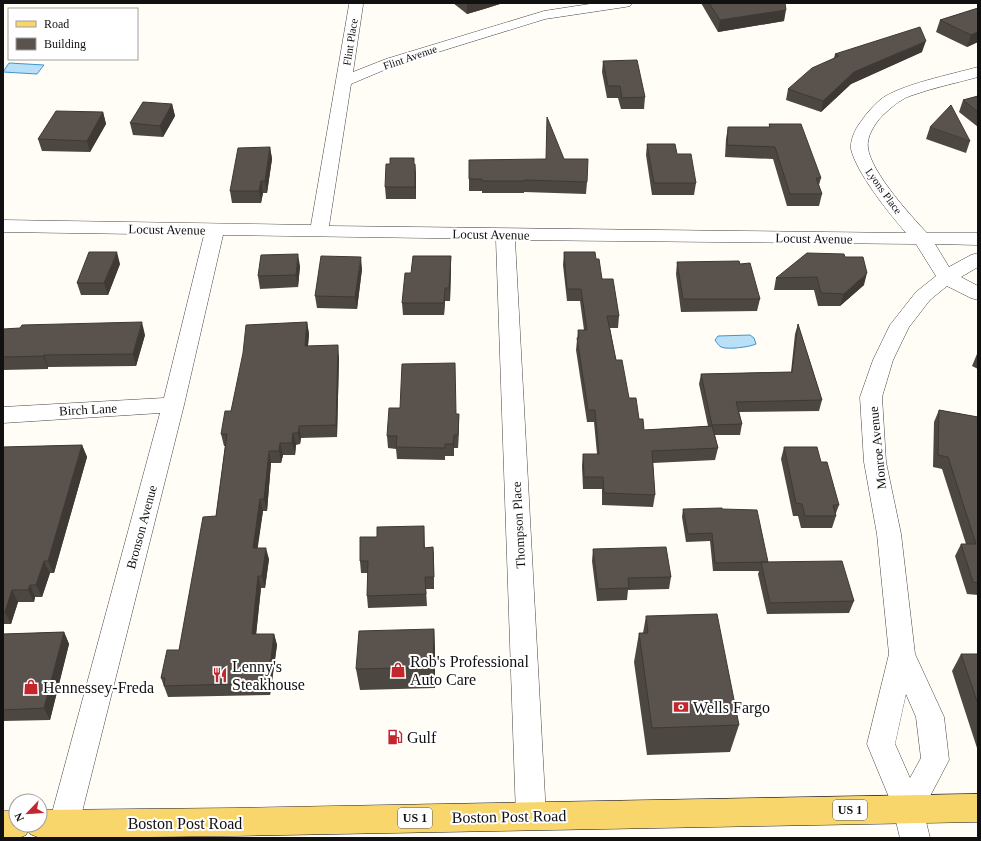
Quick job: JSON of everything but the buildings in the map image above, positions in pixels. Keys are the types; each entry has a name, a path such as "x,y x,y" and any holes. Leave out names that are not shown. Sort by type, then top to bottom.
{"main road":[{"name":"Boston Post Road","path":"52,824 231,830 531,816 978,808"}],"street":[{"name":"Flint Place","path":"344,81 356,5 355,3"},
{"name":"Flint Avenue","path":"344,81 391,62 514,23 544,15 625,3"},
{"name":"Lyons Place","path":"946,277 923,240 897,211 865,165 859,147 864,129 873,116 886,103 903,93 978,72"},
{"path":"319,231 344,81"},
{"name":"Locust Avenue","path":"3,226 923,240 978,239"},
{"name":"Bronson Avenue","path":"52,824 173,405 215,229"},
{"name":"Thompson Place","path":"505,234 531,816"},
{"name":"Monroe Avenue","path":"908,809 935,760 930,717 902,654 889,534 875,462 871,397 883,360 900,325 923,296 946,277 978,259"},
{"path":"946,277 978,294"},
{"name":"Birch Lane","path":"3,415 173,405"},
{"name":"Monroe Avenue","path":"902,654 881,744 908,809"},
{"path":"908,809 915,838"}],"water":[{"path":"9,63 44,65 37,74 3,72"},
{"path":"750,335 754,338 756,344 744,347 724,348 721,347 715,340 718,336"}],"place":[{"name":"Rob's Professional Auto Care","path":"398,670"},
{"name":"Lenny's Steakhouse","path":"220,675"},
{"name":"Hennessey-Freda","path":"31,687"},
{"name":"Wells Fargo","path":"681,707"},
{"name":"Gulf","path":"395,737"}]}
